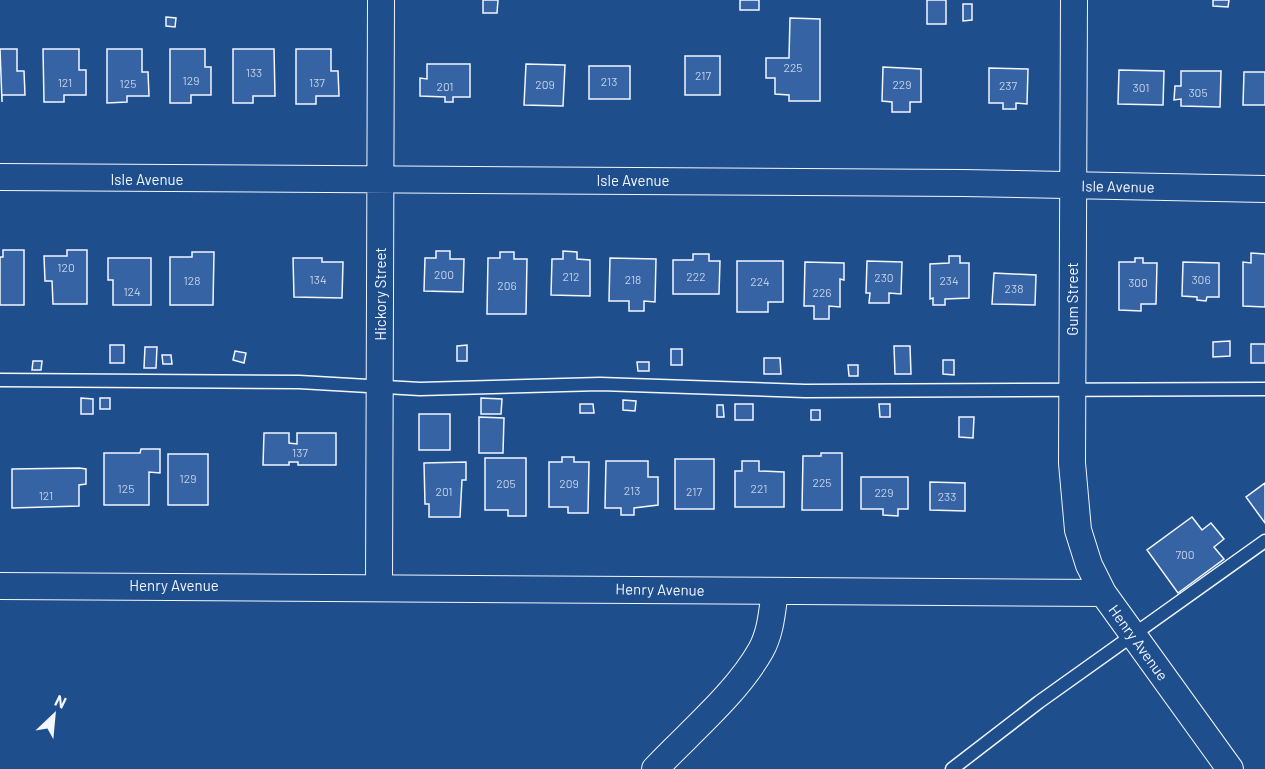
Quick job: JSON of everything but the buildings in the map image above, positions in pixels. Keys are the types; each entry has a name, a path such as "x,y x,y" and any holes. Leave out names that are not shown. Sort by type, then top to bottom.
{"street":[{"name":"Hickory Street","path":"379,588 381,0"},
{"name":"Gum Street","path":"1074,0 1072,463 1078,530 1089,565 1102,593"},
{"name":"Isle Avenue","path":"0,177 951,183 1265,189"},
{"name":"Henry Avenue","path":"0,586 1102,593 1230,769"},
{"path":"655,769 735,686 761,651 769,630 775,591"}],"lane":[{"path":"0,380 299,382 420,389 600,384 805,391 1033,391 1072,388 1265,389"},
{"path":"952,769 1039,702 1265,541"}]}
